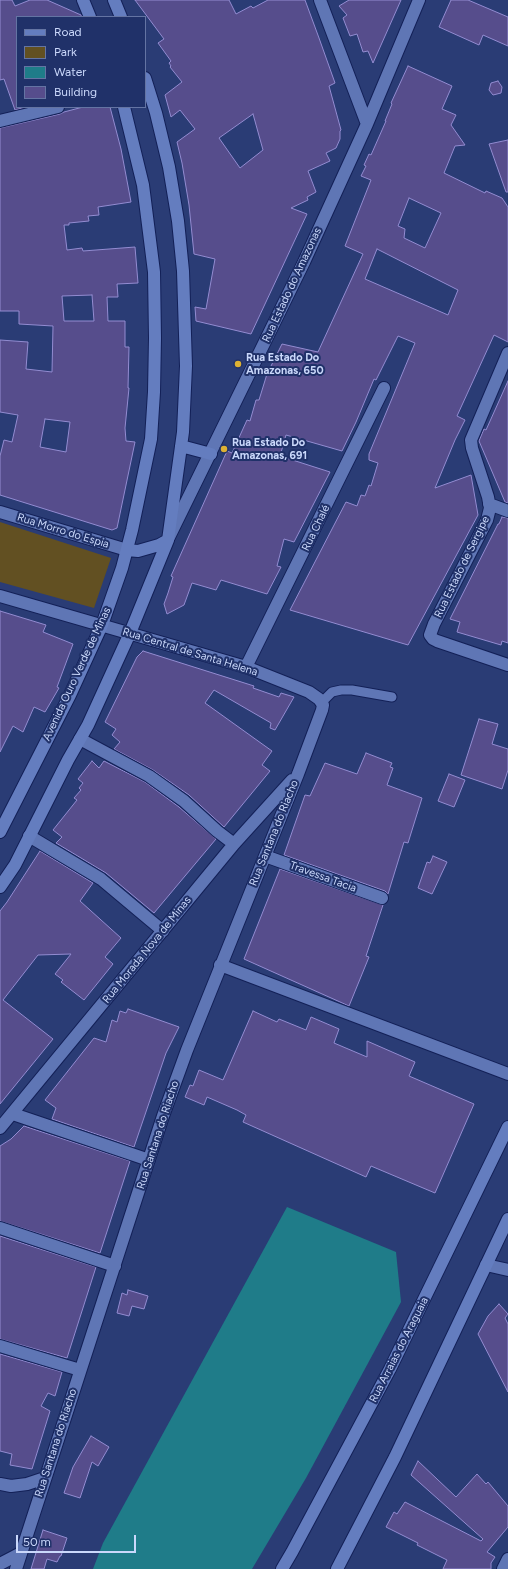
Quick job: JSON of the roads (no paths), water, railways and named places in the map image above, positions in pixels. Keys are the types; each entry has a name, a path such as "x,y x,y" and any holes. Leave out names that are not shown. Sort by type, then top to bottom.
{"street":[{"path":"83,0 90,16"},
{"path":"114,0 121,16"},
{"path":"320,0 367,124"},
{"name":"Rua Estado do Amazonas","path":"130,633 168,540 304,262 367,124 419,0"},
{"path":"127,550 138,551 159,545 168,540 183,432 186,366 183,271 178,221 169,167 156,113 146,81"},
{"path":"0,121 54,108"},
{"name":"Avenida Ouro Verde de Minas","path":"0,832 70,695 102,625 127,550 151,439 155,338 154,272 143,184 124,108"},
{"name":"Rua Estado de Sergipe","path":"508,353 471,440 472,448 490,504 487,520 434,624 430,635 437,641 508,665"},
{"name":"Rua Chalé","path":"246,667 384,388"},
{"path":"181,446 211,454"},
{"path":"490,504 508,511"},
{"name":"Rua Morro do Espia","path":"0,512 127,550"},
{"name":"Rua Central de Santa Helena","path":"0,596 246,667 309,692 322,706"},
{"path":"0,887 15,865 80,739 130,633"},
{"name":"Rua Santana do Riacho","path":"16,1569 149,1160 187,1050 298,774 322,706"},
{"path":"80,739 149,776 184,801 217,831 234,844"},
{"name":"Rua Morada Nova de Minas","path":"0,1128 234,844 298,774"},
{"path":"29,836 101,879 163,931"},
{"name":"Travessa Tacia","path":"265,856 382,898"},
{"path":"220,965 508,1074"},
{"path":"13,1114 149,1160"},
{"name":"Rua Arraias do Araguaia","path":"282,1569 390,1369 508,1126"},
{"path":"337,1569 395,1457 508,1219"},
{"path":"0,1228 115,1266"},
{"path":"486,1265 508,1270"},
{"path":"0,1346 80,1370"},
{"path":"0,1484 11,1486 27,1484 45,1478"},
{"path":"0,1564 21,1552"}],"lane":[{"path":"322,706 332,692 341,690 352,690 392,697"}],"water":[{"path":"287,1207 396,1252 401,1302 306,1478 252,1569 93,1569 103,1543"}],"place":[{"name":"Rua Estado Do Amazonas, 650","path":"238,364"},
{"name":"Rua Estado Do Amazonas, 691","path":"224,449"}]}
